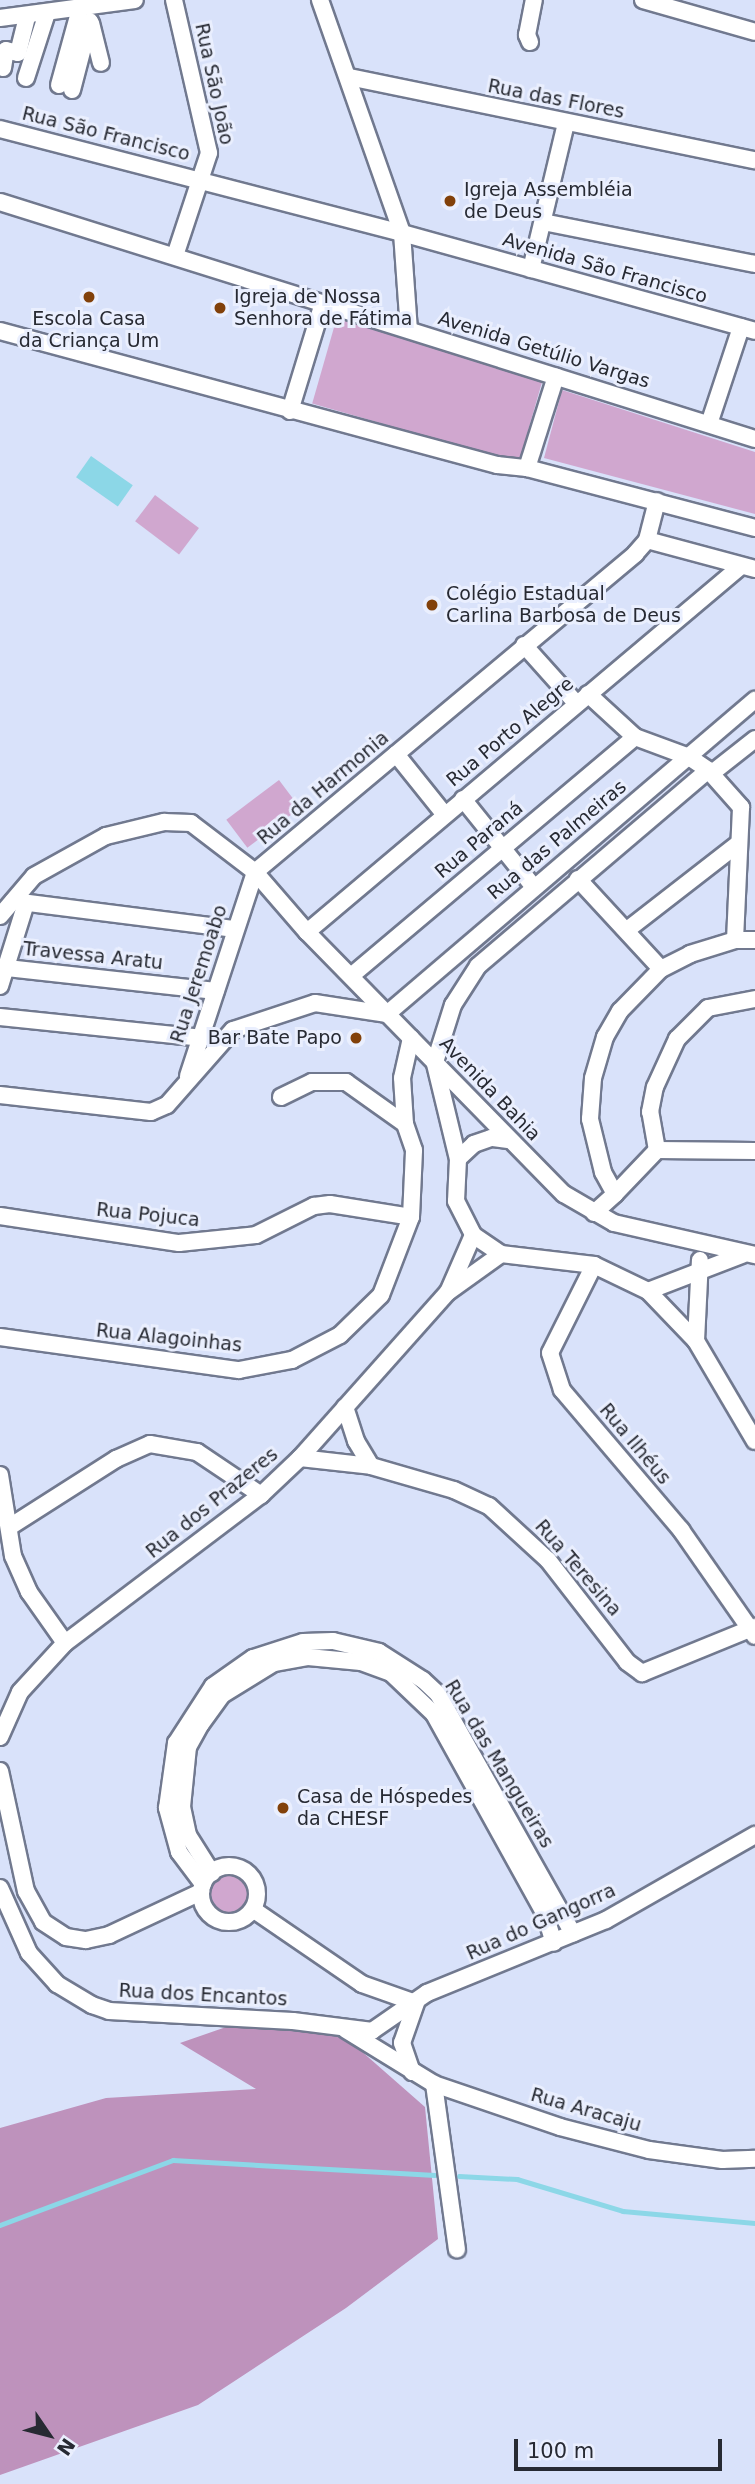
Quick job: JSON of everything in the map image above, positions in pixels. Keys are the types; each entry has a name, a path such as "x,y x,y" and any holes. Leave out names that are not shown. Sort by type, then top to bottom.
{"street":[{"path":"0,18 46,16 135,0"},
{"name":"Rua São João","path":"174,0 209,153 175,256"},
{"path":"320,0 402,233 409,330"},
{"path":"530,42 527,35 534,0"},
{"path":"643,0 755,32"},
{"path":"88,10 101,63"},
{"path":"65,88 88,10"},
{"path":"26,78 46,16"},
{"path":"3,68 6,50 18,53 27,17"},
{"name":"Rua das Flores","path":"349,77 755,160"},
{"path":"531,269 566,123"},
{"name":"Rua São Francisco","path":"0,129 201,180"},
{"name":"Avenida São Francisco","path":"201,180 748,329"},
{"name":"Avenida Getúlio Vargas","path":"0,202 755,439"},
{"path":"543,222 755,264"},
{"path":"290,411 323,303"},
{"path":"709,424 748,329"},
{"path":"0,331 497,465 527,468 755,527"},
{"path":"527,468 556,376"},
{"path":"657,501 647,540 748,568"},
{"name":"Rua da Harmonia","path":"0,916 19,904 34,876 106,836 164,822 201,828 255,872 647,540"},
{"name":"Rua Porto Alegre","path":"307,932 582,699 748,568"},
{"path":"524,645 582,699 635,737 690,757 748,807 738,844 735,940"},
{"name":"Rua das Palmeiras","path":"387,1014 533,886 755,700"},
{"name":"Rua Paraná","path":"351,975 635,737"},
{"path":"754,1439 696,1341 648,1291 594,1265 501,1254 473,1236 456,1201 458,1159 435,1062 453,1005 478,966 578,879 755,739"},
{"path":"396,754 444,814"},
{"path":"463,799 533,886"},
{"path":"627,930 738,844"},
{"name":"Rua Jeremoabo","path":"184,1088 255,872"},
{"name":"Avenida Bahia","path":"255,872 307,932 508,1140 564,1194 614,1223 750,1254"},
{"path":"578,879 661,969"},
{"path":"0,986 7,968 19,904 235,929"},
{"path":"615,1194 603,1172 590,1119 593,1078 605,1037 620,1011 661,969 735,940 755,940"},
{"name":"Travessa Aratu","path":"7,968 216,991"},
{"path":"657,1150 650,1112 655,1087 677,1039 708,1008 755,999"},
{"path":"0,1095 151,1112 167,1105 184,1088 233,1030 315,1003 387,1014"},
{"path":"210,1012 218,1025 233,1030"},
{"path":"0,1017 202,1038"},
{"name":"Rua Alagoinhas","path":"0,1337 239,1370 292,1360 361,1319 381,1295 411,1217 414,1150 405,1124 401,1078 411,1038"},
{"path":"281,1097 312,1082 346,1082 405,1124"},
{"path":"458,1159 474,1144 491,1138 508,1140"},
{"path":"594,1213 657,1150 755,1151"},
{"name":"Rua Pojuca","path":"0,1216 179,1242 256,1236 314,1206 330,1205 411,1217"},
{"name":"Rua dos Prazeres","path":"448,1293 473,1236"},
{"path":"696,1341 699,1244"},
{"name":"Rua dos Prazeres","path":"0,1737 20,1692 65,1643 261,1495 300,1458 448,1293 501,1254"},
{"name":"Avenida Bahia","path":"648,1291 700,1268 750,1254"},
{"name":"Rua Ilhéus","path":"594,1265 554,1340 550,1353 562,1390 681,1530 753,1631"},
{"path":"345,1407 356,1441 371,1466"},
{"path":"11,1526 116,1459 150,1444 197,1452 261,1495"},
{"name":"Rua Teresina","path":"300,1458 371,1466 454,1490 497,1513 548,1560 627,1662 642,1673 651,1672 753,1631"},
{"path":"0,1475 11,1526 13,1556 29,1592 65,1643"},
{"name":"Rua das Mangueiras","path":"205,1883 179,1852 174,1807 176,1743 217,1690 272,1657 332,1649 379,1652 394,1667 438,1694 545,1913 554,1943"},
{"name":"Rua das Mangueiras","path":"474,1768 573,1934"},
{"path":"0,1771 26,1891 43,1922 66,1937 86,1940 109,1935 205,1883 225,1866 246,1871 258,1889 254,1910 239,1922 220,1922 205,1910 205,1883"},
{"name":"Rua do Gangorra","path":"416,2003 427,1993 606,1920 755,1835"},
{"name":"Rua dos Encantos","path":"0,1888 29,1953 57,1984 92,2005 109,2011 293,2021 372,2031 416,2003"},
{"path":"254,1910 362,1984 416,2003 402,2043 412,2072"},
{"name":"Rua Aracaju","path":"344,2029 434,2084 560,2127 649,2150 722,2160 755,2159"},
{"path":"434,2084 457,2249"}],"shaded area":[{"path":"337,317 544,376 519,463 312,404"},
{"path":"562,390 755,452 755,514 544,458"},
{"path":"155,495 199,528 179,554 135,521"},
{"path":"279,780 300,808 247,848 226,820"},
{"path":"229,1870 247,1877 254,1895 247,1913 229,1920 211,1913 204,1895 211,1877"},
{"path":"229,2026 335,2028 425,2107 438,2239 346,2308 198,2405 0,2475 0,2128 106,2098 256,2089 180,2043"}],"water":[{"path":"91,456 133,485 118,507 76,477"}],"waterway":[{"path":"0,2225 173,2160 435,2175"},
{"path":"459,2176 517,2179 623,2211 755,2223"}],"place":[{"name":"Igreja Assembléia de Deus","path":"450,201"},
{"name":"Escola Casa da Criança Um","path":"89,297"},
{"name":"Igreja de Nossa Senhora de Fátima","path":"220,308"},
{"name":"Colégio Estadual Carlina Barbosa de Deus","path":"432,605"},
{"name":"Bar Bate Papo","path":"356,1038"},
{"name":"Casa de Hóspedes da CHESF","path":"283,1808"}]}
